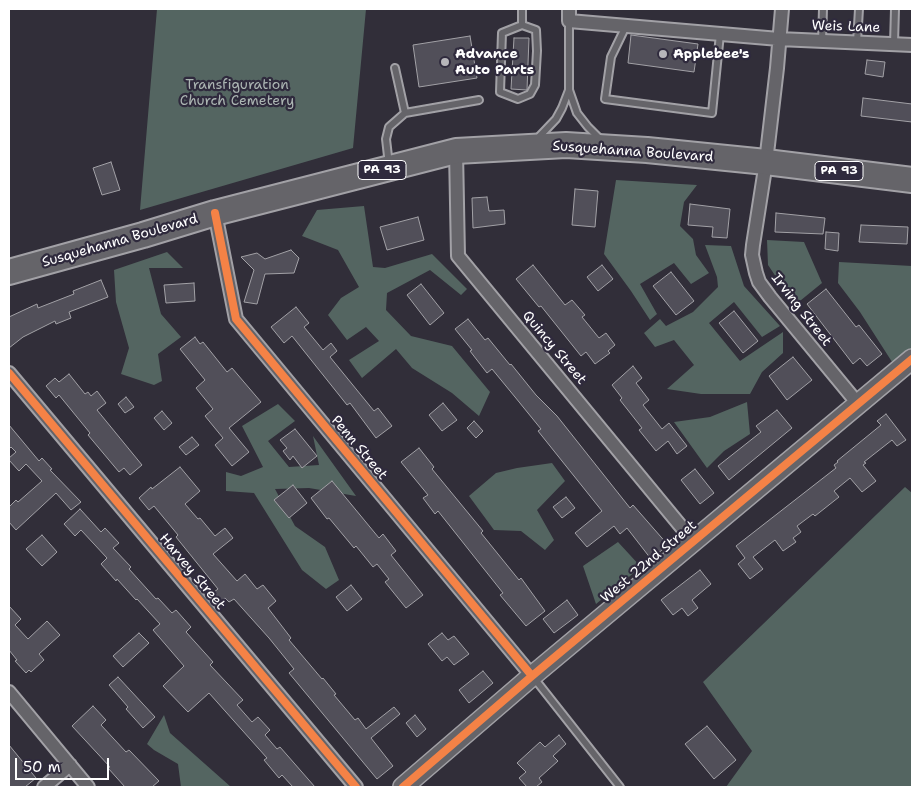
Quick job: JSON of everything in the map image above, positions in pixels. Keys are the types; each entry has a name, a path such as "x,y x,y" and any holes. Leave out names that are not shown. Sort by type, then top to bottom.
{"highway":[{"name":"Susquehanna Boulevard","path":"9,272 216,213 456,151 566,145 766,162 912,180"}],"street":[{"path":"766,162 782,9"},
{"name":"Weis Lane","path":"569,15 626,26 779,39 912,44"},
{"name":"Quincy Street","path":"456,151 458,256 693,541"},
{"name":"Irving Street","path":"766,162 752,254 759,282 859,404"},
{"name":"Penn Street","path":"216,213 236,319 532,676"},
{"name":"West 22nd Street","path":"403,787 532,676 912,359"},
{"name":"Harvey Street","path":"9,373 356,787"},
{"path":"9,692 88,787"},
{"path":"44,787 70,765"}],"lane":[{"path":"522,9 522,25"},
{"path":"822,41 823,9"},
{"path":"857,42 859,9"},
{"path":"894,44 895,9"},
{"path":"569,15 569,90 577,113 609,148"},
{"path":"522,25 536,30 538,51 535,85 530,94 518,99 500,92 502,34 522,25"},
{"path":"626,26 611,57 605,99 712,113 720,34"},
{"path":"395,68 405,113"},
{"path":"530,147 556,119 569,90"},
{"path":"390,168 386,139 389,126 405,113 479,100"},
{"path":"532,676 620,787"}],"green space":[{"name":"Transfiguration Church Cemetery","path":"157,9 366,9 353,148 140,210"},
{"path":"616,180 697,185 684,202 680,226 693,239 696,255 709,273 691,284 674,263 640,284 657,314 650,320 604,254"},
{"path":"364,206 373,267 385,268 432,254 467,289 461,295 430,270 387,293 386,310 411,336 452,346 490,392 479,416 452,393 412,368 396,349 362,378 349,360 379,341 366,327 347,340 328,315 341,298 359,287 338,250 302,236 317,210"},
{"path":"767,240 804,242 822,283 795,305 768,265"},
{"path":"705,245 731,246 744,286 780,326 762,337 734,302 709,323 740,361 783,332 783,353 762,372 750,394 701,394 667,389 694,365 674,340 655,347 644,333 660,319 666,326 693,312 718,287 717,277"},
{"path":"167,252 183,268 149,268 161,314 181,337 158,354 162,381 154,385 121,374 129,348 116,302 114,270"},
{"path":"839,262 912,266 912,349 894,365 860,312 838,283"},
{"path":"747,402 750,434 724,451 707,468 674,422 710,417"},
{"path":"278,404 295,421 268,441 289,467 319,465 313,436 356,496 309,488 275,489 295,526 325,547 339,580 326,589 302,570 254,493 226,491 226,472 241,476 263,467 242,426"},
{"path":"552,463 565,481 537,510 554,540 545,550 521,531 494,530 469,496 496,473"},
{"path":"905,487 912,493 912,787 726,787 752,751 703,682"},
{"path":"618,542 641,567 596,604 583,566"},
{"path":"164,715 170,733 231,787 181,787 178,764 147,744"}],"building":[{"path":"631,35 698,44 694,72 628,63"},
{"name":"Advance Auto Parts","path":"470,36 477,78 419,87 413,45"},
{"path":"514,38 529,38 527,90 511,89"},
{"path":"867,60 885,62 883,77 865,74"},
{"path":"863,98 912,104 912,122 861,116"},
{"path":"111,162 120,190 102,195 93,168"},
{"path":"575,189 598,191 595,227 572,225"},
{"path":"487,197 489,211 504,210 505,224 473,228 472,198"},
{"path":"690,204 730,209 727,238 712,237 713,227 688,225"},
{"path":"776,213 825,218 823,234 775,232"},
{"path":"418,217 424,240 387,250 380,227"},
{"path":"861,225 908,227 907,244 859,242"},
{"path":"826,232 839,233 838,251 825,249"},
{"path":"291,250 299,258 294,273 265,274 257,304 244,302 254,270 241,257 257,253 265,259"},
{"path":"533,265 565,305 572,300 585,315 582,317 599,338 606,333 615,345 608,351 610,353 595,364 586,352 581,356 541,306 539,307 516,279"},
{"path":"602,265 613,279 598,291 587,277"},
{"path":"671,272 694,301 676,315 653,286"},
{"path":"101,280 108,297 69,312 71,318 56,324 55,321 23,337 9,348 9,317 37,304 38,308 74,294 73,291"},
{"path":"194,283 195,301 166,303 164,285"},
{"path":"421,284 444,313 430,325 407,295"},
{"path":"826,289 856,327 859,325 882,354 867,366 860,358 853,364 807,304"},
{"path":"296,307 309,323 304,327 323,350 331,343 337,351 330,357 374,411 378,408 392,426 376,438 350,403 347,405 292,336 284,343 271,327"},
{"path":"734,311 758,341 743,353 719,323"},
{"path":"468,319 485,340 488,338 536,395 557,416 630,508 633,505 668,545 651,559 627,528 620,534 614,526 587,547 575,533 602,511 538,431 541,429 492,369 487,373 470,351 472,350 455,329"},
{"path":"195,337 200,344 203,342 227,372 232,368 261,402 229,428 249,452 232,466 215,445 223,438 205,416 213,409 196,388 205,380 180,349"},
{"path":"793,357 812,380 787,400 769,376"},
{"path":"633,366 642,378 636,383 649,400 643,405 662,429 669,423 687,446 677,454 668,441 656,451 639,430 642,428 620,400 622,398 612,385"},
{"path":"69,374 85,394 88,392 91,396 97,391 106,403 97,410 142,465 130,475 124,468 119,472 88,435 90,433 59,395 56,398 46,386 55,378 59,382"},
{"path":"126,397 134,407 125,413 118,404"},
{"path":"443,403 457,420 442,431 429,415"},
{"path":"777,410 792,428 729,480 718,466 761,432 756,426"},
{"path":"162,411 172,423 164,430 154,418"},
{"path":"886,414 906,440 897,446 892,440 864,462 866,463 863,465 876,481 862,492 850,478 834,491 839,497 815,516 813,514 797,526 801,532 793,538 796,542 783,551 775,540 753,557 763,569 750,579 738,564 745,558 736,546 836,468 834,465 837,461 881,425 877,421"},
{"path":"474,421 483,431 476,438 467,428"},
{"path":"9,425 39,461 42,458 52,469 50,470 81,502 71,510 56,493 16,530 9,522 9,507 16,500 18,502 42,481 26,464 19,471 9,460 16,452 11,447 9,449"},
{"path":"295,429 317,456 302,468 293,456 290,460 283,451 287,448 280,440"},
{"path":"192,437 199,445 186,455 179,447"},
{"path":"419,448 434,467 432,469 483,531 481,533 519,580 521,578 545,611 526,626 500,595 503,593 438,511 435,514 423,498 428,495 401,462"},
{"path":"180,467 200,491 185,504 215,536 225,528 233,538 213,554 237,581 245,574 257,589 263,585 276,601 268,608 291,638 289,640 323,678 336,694 334,695 355,720 358,718 366,729 394,707 400,714 371,738 393,766 377,779 289,673 294,669 269,638 234,599 229,602 225,598 221,601 214,592 218,589 176,537 178,535 154,506 149,510 139,498 151,487 152,489"},
{"path":"695,469 714,493 700,504 681,480"},
{"path":"332,481 379,538 383,534 396,551 391,555 423,595 406,608 385,582 389,579 377,564 373,567 356,546 354,548 329,518 327,519 311,498"},
{"path":"293,485 307,503 289,518 274,500"},
{"path":"566,497 575,508 562,518 553,507"},
{"path":"80,509 101,532 105,528 119,543 113,548 131,567 129,569 156,599 158,598 172,613 176,610 191,627 186,632 213,662 210,665 243,700 237,705 252,722 258,717 270,730 265,735 277,749 280,747 315,787 293,787 282,775 279,778 264,760 267,758 209,693 188,712 163,686 184,666 153,630 160,624 101,564 107,558 81,530 75,536 64,524"},
{"path":"42,535 57,552 42,566 26,549"},
{"path":"700,570 711,584 692,600 698,608 688,616 682,608 673,615 661,600"},
{"path":"351,585 362,599 347,611 336,597"},
{"path":"567,600 578,615 554,633 543,619"},
{"path":"9,606 21,619 15,625 28,639 47,621 60,635 39,654 44,660 31,672 29,670 26,673 15,661 17,660 9,650"},
{"path":"139,633 149,643 123,667 113,656"},
{"path":"442,633 448,640 454,636 469,654 454,665 447,657 442,661 428,644"},
{"path":"483,671 493,683 469,703 459,690"},
{"path":"118,677 155,717 143,728 126,709 128,707 109,685"},
{"path":"93,706 106,720 101,725 126,752 129,750 159,781 152,787 125,787 108,768 110,767 72,726"},
{"path":"415,715 426,729 417,737 406,723"},
{"path":"707,726 736,760 714,779 685,744"},
{"path":"559,735 566,744 553,756 558,761 539,778 542,782 536,787 527,787 519,778 526,772 517,763 540,742 545,747"},
{"path":"9,745 36,778 25,787 9,787"}],"cycle path":[{"path":"215,213 236,319 532,676"},
{"path":"403,787 532,676 912,359"},
{"path":"9,373 356,787"}],"place":[{"name":"Applebee's","path":"663,54"},
{"name":"Advance Auto Parts","path":"445,62"}]}
